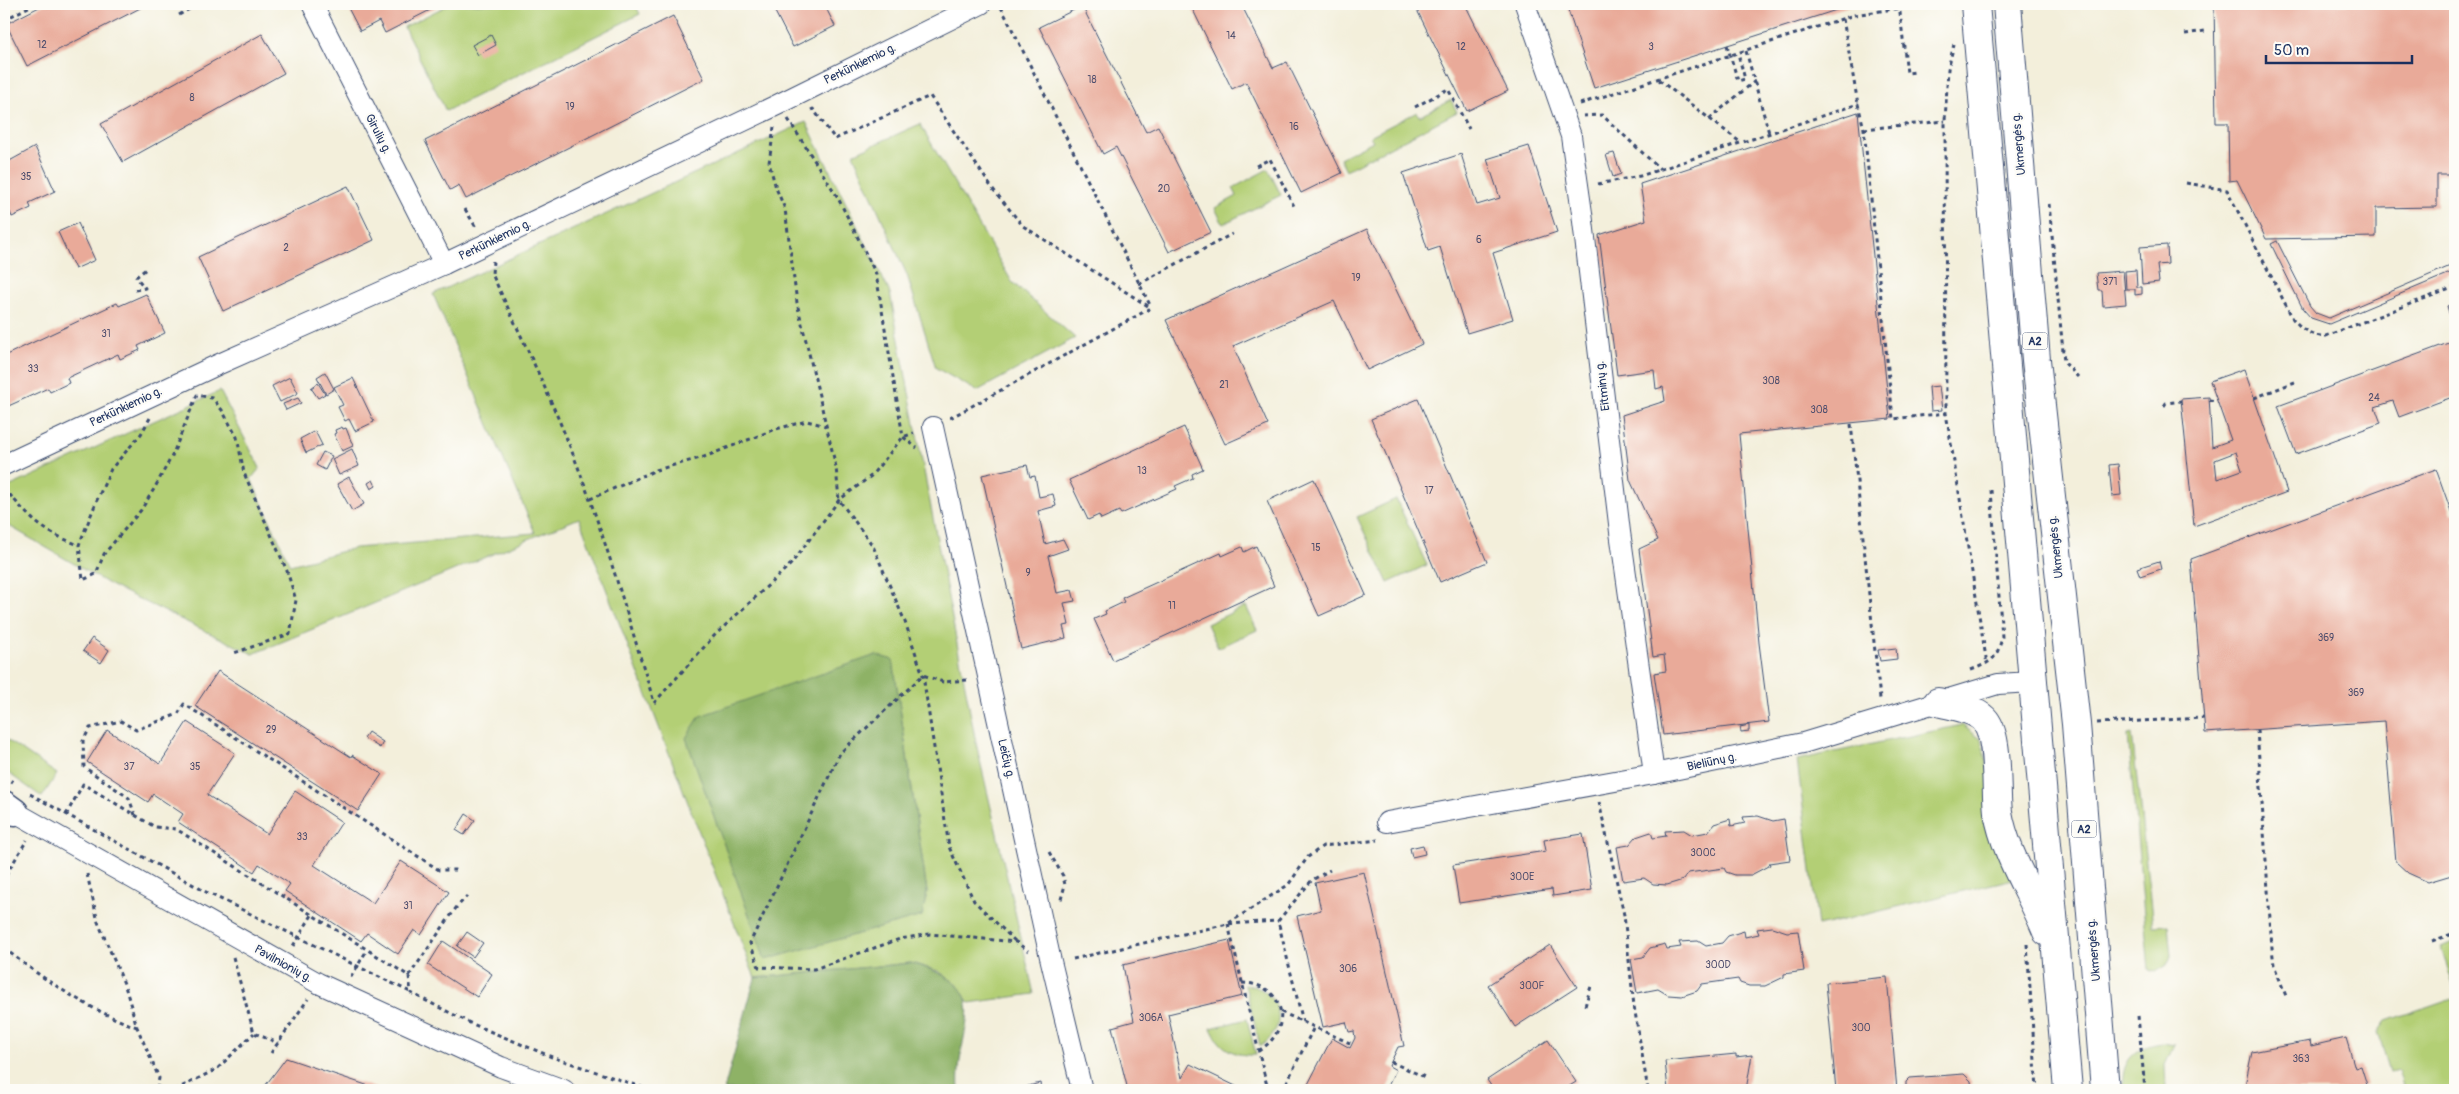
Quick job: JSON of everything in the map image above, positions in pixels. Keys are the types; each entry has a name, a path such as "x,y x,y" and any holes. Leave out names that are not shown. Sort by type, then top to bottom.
{"highway":[{"name":"A2","path":"1976,4 2068,1090"},
{"name":"Ukmergės g.","path":"2007,4 2036,360 2068,651 2105,1090"},
{"path":"2032,682 2046,661 2051,657 2068,651"},
{"path":"2032,682 2070,678"},
{"path":"1938,702 1974,712 1984,719 1988,725 1993,743 1998,811 2004,835 2036,905 2057,959"}],"street":[{"name":"Girulių g.","path":"312,4 444,264"},
{"name":"Perkūnkiemio g.","path":"4,465 217,364 444,264 777,105 981,4"},
{"name":"Eitminų g.","path":"1525,4 1571,136 1620,532 1654,774"},
{"name":"Leičių g.","path":"933,427 1050,958 1082,1090"},
{"name":"Bieliūnų g.","path":"1387,822 1654,774 1803,743 1998,684 2032,682"},
{"name":"Pavilnionių g.","path":"13,800 40,827 318,984 501,1067 564,1090"}],"path":[{"path":"4,20 34,4"},
{"path":"179,15 198,4"},
{"path":"999,4 1151,308"},
{"path":"1580,104 1843,19 1899,6 1907,73 1915,72"},
{"path":"1843,19 1864,129 1893,419 1946,413"},
{"path":"2184,34 2205,31"},
{"path":"1957,61 1955,41 1948,69 1945,121 1946,413 1987,664"},
{"path":"1728,45 1738,81 1745,79 1738,54"},
{"path":"1746,51 1769,133"},
{"path":"1658,79 1740,142"},
{"path":"1709,119 1755,81"},
{"path":"1415,106 1448,89 1469,128"},
{"path":"814,109 835,139 930,96 992,188 1023,226 1151,308"},
{"path":"1615,180 1640,176 1858,104"},
{"path":"777,105 769,163 776,188 785,209 797,303 836,467 839,500 873,546 905,622 923,675 949,847 974,901 1016,942 1031,953 1050,958"},
{"path":"777,105 838,196 876,274 904,437"},
{"path":"1864,129 1945,121"},
{"path":"1256,166 1270,159 1294,206"},
{"path":"2186,184 2227,190 2293,319 2308,332 2326,336 2455,287"},
{"path":"1139,284 1232,234"},
{"path":"493,261 492,274 530,351 590,498 629,612 654,703 714,636 791,564 839,500 871,476 904,437 933,427 1151,308"},
{"path":"135,290 144,288 136,278 146,269"},
{"path":"2254,398 2295,382"},
{"path":"152,416 141,434 111,469 79,545 82,580 96,574 104,554 141,510 172,456 197,395 212,398 222,410 237,437 244,473 287,571 296,600 290,634 234,653"},
{"path":"2209,400 2217,401"},
{"path":"2164,406 2166,403 2181,401"},
{"path":"590,498 656,470 704,457 776,430 807,421 826,426"},
{"path":"1851,424 1880,698"},
{"path":"1964,672 1987,664 1998,655 2002,637 1990,480"},
{"path":"4,488 33,522 53,535 79,545"},
{"path":"923,675 943,682 967,680"},
{"path":"923,675 840,753 750,943 759,966 814,969 900,939 930,934 1016,942"},
{"path":"1872,701 1888,696"},
{"path":"136,815 129,798 84,767 83,741 90,728 121,721 136,730 178,714 184,704 439,870 457,870"},
{"path":"2256,730 2273,956 2277,974 2286,996"},
{"path":"4,776 13,800 66,816 208,893 470,1023 552,1057 650,1090"},
{"path":"66,816 83,784 155,827 176,829 409,976"},
{"path":"1595,784 1624,915 1634,1006 1648,1090"},
{"path":"1228,924 1288,885 1308,857 1323,846 1389,839 1387,822"},
{"path":"4,890 7,873 25,842 40,827"},
{"path":"93,857 86,876 98,922 125,986 138,1027 159,1078 157,1090"},
{"path":"1072,960 1228,924 1278,921 1312,880 1330,870"},
{"path":"411,993 409,976 456,908 468,896"},
{"path":"283,964 312,915"},
{"path":"1278,921 1303,1022"},
{"path":"1228,924 1268,1090"},
{"path":"2432,941 2455,932"},
{"path":"226,933 254,1033"},
{"path":"2026,936 2037,1090"},
{"path":"4,948 37,974 120,1022 138,1027"},
{"path":"341,994 367,950"},
{"path":"1242,983 1263,986 1272,993 1281,1012 1279,1032 1273,1040 1258,1051"},
{"path":"1585,1006 1592,983"},
{"path":"271,1053 318,984"},
{"path":"1281,1012 1352,1044"},
{"path":"2138,1016 2145,1090"},
{"path":"1284,1090 1314,1027"},
{"path":"254,1033 278,1043"},
{"path":"175,1090 217,1069 254,1033"},
{"path":"1391,1062 1427,1078"}],"green space":[{"path":"450,4 635,4 640,14 446,111 404,27"},
{"path":"1451,100 1457,112 1346,170 1340,158 1373,141 1370,136 1417,112 1420,116"},
{"path":"806,122 890,293 976,743 1034,994 969,1003 957,984 938,971 911,963 755,978 579,518 253,654 112,586 4,523 4,489 220,391 260,468 251,479 290,565 355,548 535,533 433,294","holes":["893,660 927,892 922,915"]},
{"path":"920,124 1012,282 1075,338 977,391 936,368 907,275 853,154"},
{"path":"1268,169 1281,195 1223,224 1215,208 1237,196 1233,188"},
{"path":"1396,499 1427,565 1388,583 1357,517"},
{"path":"1246,606 1257,630 1218,648 1207,624"},
{"path":"876,655 893,660 927,892 922,916 765,960 686,738 700,716"},
{"path":"1962,725 1981,739 2013,879 1818,926 1797,760"},
{"path":"2132,734 2153,926 2168,925 2171,956 2167,965 2156,972 2149,970 2128,735"},
{"path":"4,738 57,774 42,797 4,770"},
{"path":"2455,941 2455,991 2441,947"},
{"path":"911,963 939,973 957,985 965,997 968,1012 959,1067 959,1090 724,1090 755,978"},
{"path":"1245,985 1257,987 1266,993 1273,1001 1277,1010 1276,1030 1270,1039 1260,1046"},
{"path":"2455,997 2455,1090 2393,1090 2403,1086 2398,1070 2390,1072 2378,1032 2386,1021"},
{"path":"1247,1019 1256,1055 1241,1054 1228,1050 1219,1041 1211,1028"},
{"path":"2163,1043 2174,1045 2165,1065 2166,1090 2123,1090 2124,1071 2131,1057 2144,1048"}],"building":[{"path":"45,4 148,4 27,66 6,24"},
{"path":"346,4 442,4 385,33 379,21 360,31"},
{"path":"771,4 824,4 835,26 793,47"},
{"path":"1190,4 1241,4 1273,68 1287,62 1342,173 1301,193 1246,82 1232,89"},
{"path":"1414,4 1465,4 1508,91 1467,111"},
{"path":"1566,4 1855,4 1594,88"},
{"path":"2214,4 2455,4 2455,175 2437,175 2437,207 2376,208 2376,237 2266,239 2237,180 2229,181 2228,123 2216,123"},
{"path":"1082,6 1146,132 1158,126 1211,232 1169,252 1116,147 1103,154 1039,27"},
{"path":"673,16 704,79 466,199 459,185 450,190 425,141"},
{"path":"262,34 284,73 123,162 101,124"},
{"path":"491,35 496,45 478,55 472,45"},
{"path":"1858,112 1890,419 1739,434 1759,643 1769,722 1663,735 1654,673 1666,671 1664,655 1653,657 1639,549 1658,540 1630,480 1622,415 1665,401 1663,387 1656,389 1654,370 1617,375 1599,235 1646,220 1640,184"},
{"path":"1529,146 1557,232 1493,253 1513,319 1467,333 1440,247 1428,251 1403,173 1461,154 1477,205 1500,198 1487,159"},
{"path":"35,147 55,191 29,203 31,208 12,217 10,212 4,215 4,164"},
{"path":"1614,153 1621,174 1613,177 1606,155"},
{"path":"348,186 374,240 223,311 198,257"},
{"path":"78,223 95,260 75,269 58,232"},
{"path":"1367,229 1422,344 1367,370 1334,301 1233,346 1268,425 1225,444 1166,320"},
{"path":"2277,241 2310,306 2316,313 2329,318 2455,264 2455,271 2329,324 2311,318 2303,309 2271,244"},
{"path":"2167,245 2168,264 2157,265 2159,282 2142,284 2140,247"},
{"path":"2136,270 2137,287 2142,287 2142,294 2135,295 2135,289 2126,289 2125,271"},
{"path":"2123,271 2126,304 2103,306 2102,290 2098,290 2096,273"},
{"path":"146,294 165,333 138,346 140,350 120,359 118,354 67,378 69,383 50,392 48,388 4,408 4,356 117,303 119,306"},
{"path":"2455,303 2455,314 2450,316 2447,306"},
{"path":"2451,342 2455,354 2455,396 2399,417 2393,401 2375,407 2381,423 2296,454 2278,406"},
{"path":"2244,369 2287,492 2194,526 2181,399 2209,397 2212,447 2231,440 2210,381","holes":["2236,452 2242,470 2217,479 2215,460"]},
{"path":"325,372 334,389 326,394 317,377"},
{"path":"290,377 298,393 280,402 272,386"},
{"path":"353,378 374,422 355,431 349,419 345,421 338,407 343,405 334,387"},
{"path":"318,383 325,394 318,398 311,388"},
{"path":"1939,386 1942,410 1931,411 1929,387"},
{"path":"298,398 301,403 286,410 283,404"},
{"path":"1418,399 1487,562 1440,582 1371,419"},
{"path":"342,427 343,429 346,428 353,446 342,451 334,434 336,433 335,430"},
{"path":"1184,427 1203,469 1192,474 1193,478 1175,486 1177,489 1121,514 1119,511 1101,519 1099,515 1088,520 1069,480"},
{"path":"315,431 322,445 306,453 300,439"},
{"path":"352,449 359,466 339,475 332,459"},
{"path":"323,452 332,456 325,470 316,465"},
{"path":"2118,464 2121,495 2112,496 2109,465"},
{"path":"1027,465 1030,477 1035,476 1039,497 1053,494 1056,506 1038,511 1045,544 1063,539 1068,549 1048,556 1057,593 1072,590 1075,601 1064,603 1069,625 1063,626 1066,638 1021,649 982,475"},
{"path":"2436,469 2452,514 2455,513 2455,874 2428,882 2408,873 2396,862 2384,721 2205,733 2191,559"},
{"path":"349,477 364,504 352,511 337,484"},
{"path":"1314,479 1366,595 1319,616 1267,501"},
{"path":"373,480 376,486 371,489 368,483"},
{"path":"1256,546 1274,586 1113,660 1094,619 1106,614 1105,611 1124,602 1122,598 1221,553 1222,556 1242,547 1244,552"},
{"path":"2159,561 2161,569 2140,576 2137,568"},
{"path":"92,638 109,650 101,663 83,651"},
{"path":"1896,648 1897,659 1880,661 1878,650"},
{"path":"218,671 351,757 352,755 382,774 358,811 195,706"},
{"path":"187,722 235,753 207,795 267,834 295,791 342,822 314,865 373,903 401,861 449,892 421,935 414,930 398,954 367,933 361,941 285,891 290,884 259,864 254,872 178,822 183,814 153,794 148,802 87,762 107,730 160,764"},
{"path":"1749,725 1749,731 1741,732 1740,727"},
{"path":"368,732 383,742 380,748 364,738"},
{"path":"466,814 475,820 464,835 456,830"},
{"path":"1758,816 1773,821 1784,819 1790,860 1769,863 1770,865 1751,875 1735,875 1726,872 1724,868 1688,873 1683,880 1667,885 1653,884 1644,878 1623,881 1617,847 1629,845 1636,837 1651,832 1653,838 1666,836 1665,831 1684,830 1692,835 1708,832 1714,824 1730,819 1731,826 1745,823 1743,817"},
{"path":"1583,834 1592,890 1553,896 1552,889 1459,903 1453,865 1546,851 1544,840"},
{"path":"1423,845 1425,854 1412,857 1410,848"},
{"path":"1364,872 1404,1046 1398,1047 1389,1066 1396,1070 1386,1090 1305,1090 1332,1038 1350,1048 1355,1038 1354,1031 1349,1032 1346,1022 1323,1027 1297,916 1321,910 1315,883"},
{"path":"1772,927 1787,932 1798,931 1804,971 1784,974 1784,977 1765,986 1749,986 1740,983 1738,979 1702,984 1697,991 1682,996 1668,995 1658,989 1637,993 1631,959 1643,957 1650,948 1665,944 1667,949 1681,947 1679,942 1698,941 1706,946 1722,943 1728,936 1744,931 1745,937 1759,934 1757,929"},
{"path":"467,932 483,943 473,957 457,946"},
{"path":"1229,940 1242,996 1168,1014 1182,1078 1190,1064 1244,1090 1128,1090 1112,1027 1134,1021 1123,965"},
{"path":"443,941 492,974 477,997 428,965"},
{"path":"1550,945 1577,987 1515,1027 1488,985"},
{"path":"1887,977 1897,1090 1836,1090 1826,983"},
{"path":"2346,1038 2355,1068 2361,1066 2367,1085 2352,1090 2244,1090 2252,1052 2310,1041 2311,1046"},
{"path":"1548,1040 1576,1082 1563,1090 1494,1090 1487,1080"},
{"path":"1736,1054 1736,1057 1752,1055 1746,1090 1668,1090 1665,1061"},
{"path":"286,1058 381,1090 262,1090"},
{"path":"1964,1074 1971,1081 1972,1090 1906,1090 1906,1082 1910,1078"},
{"path":"1040,1083 1041,1090 1021,1090 1021,1088"}]}
